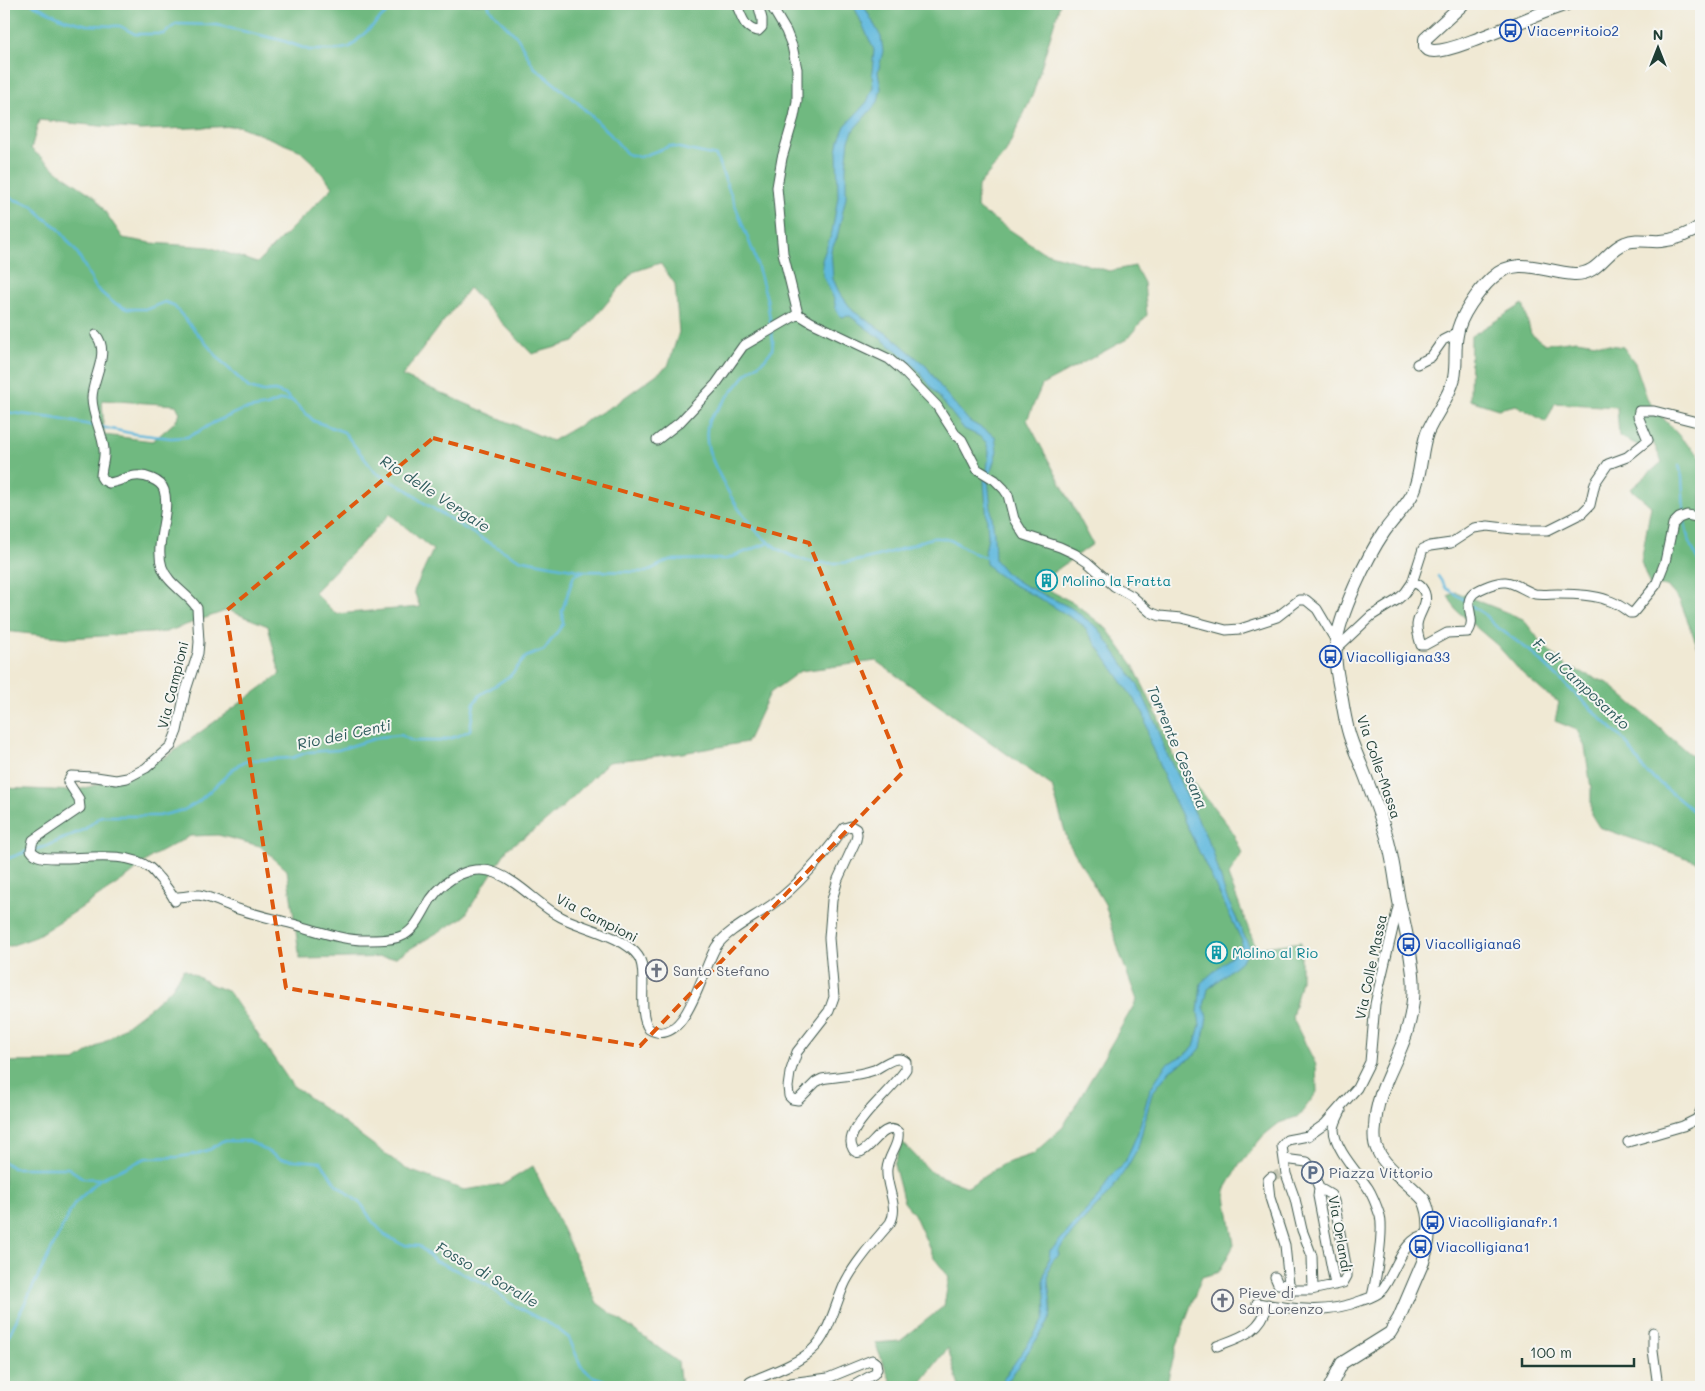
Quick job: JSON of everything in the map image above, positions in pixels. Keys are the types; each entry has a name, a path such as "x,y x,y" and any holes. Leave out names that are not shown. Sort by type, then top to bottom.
{"street":[{"path":"736,4 748,28 758,32 762,27 762,19 758,4"},
{"path":"770,4 786,31 792,46 797,70 797,100 782,158 777,187 782,253 798,314 889,359 937,406 955,434 962,440 977,470 995,480 1008,495 1014,518 1024,535 1069,551 1087,562 1114,586 1132,596 1153,614 1181,618 1216,628 1233,630 1277,617 1299,600 1306,600 1317,609 1336,645 1371,616 1405,593 1412,583 1423,549 1451,543 1474,528 1488,526 1522,530 1548,530 1582,513 1590,505 1595,483 1608,464 1627,457 1648,440 1638,416 1639,411 1654,411 1701,423"},
{"path":"1463,4 1426,39 1425,46 1427,49 1438,51 1457,46 1567,4"},
{"name":"Via Colle-Massa","path":"1330,1387 1342,1363 1384,1338 1396,1324 1423,1262 1428,1234 1428,1207 1424,1200 1382,1159 1375,1141 1378,1102 1405,1036 1412,1011 1413,979 1406,926 1391,852 1386,832 1347,728 1336,665 1336,645 1348,604 1376,544 1410,498 1418,481 1427,434 1454,381 1457,333 1462,318 1492,278 1509,267 1529,265 1568,273 1588,272 1623,243 1632,240 1662,241 1675,239 1701,226"},
{"path":"657,440 680,422 716,384 743,346 798,314"},
{"path":"1417,364 1431,357 1443,340 1457,333"},
{"name":"Via Campioni","path":"96,335 102,351 92,397 95,425 104,450 101,473 103,480 109,483 128,477 139,476 161,484 164,489 165,505 160,539 162,567 169,579 197,608 199,647 185,693 177,731 171,746 146,768 127,778 116,780 71,776 68,782 79,799 80,808 33,840 30,850 35,855 57,858 115,856 130,859 152,869 170,890 175,901 176,897 202,896 251,913 324,933 364,940 404,935 414,927 437,892 456,876 478,869 489,870 517,885 552,912 607,936 635,952 640,957 644,1020 649,1030 661,1034 667,1033 678,1026 713,953 722,940 785,894 806,874 844,828 851,826 856,828 856,840 838,879 832,900 830,938 834,997 829,1011 797,1052 790,1072 788,1092 792,1099 798,1100 816,1082 822,1079 872,1070 897,1058 904,1059 906,1069 903,1074 856,1129 850,1143 851,1148 855,1152 859,1152 864,1150 880,1134 889,1129 898,1132 899,1139 889,1158 887,1169 894,1214 890,1223 847,1279 818,1345 798,1360 754,1380 749,1386"},
{"path":"1412,583 1421,586 1425,594 1424,608 1417,625 1421,645 1425,645 1447,633 1468,632 1472,628 1473,622 1468,606 1470,598 1475,593 1500,583 1511,584 1536,594 1557,594 1605,599 1614,602 1630,613 1633,612 1656,585 1665,562 1673,524 1679,518 1686,515 1701,518"},
{"name":"Via Colle Massa","path":"1284,1159 1282,1146 1285,1141 1304,1138 1320,1129 1357,1088 1370,1062 1374,1004 1400,901"},
{"path":"1344,1102 1334,1129 1336,1138 1344,1154 1370,1191 1381,1218 1377,1266 1372,1296"},
{"path":"1628,1142 1683,1126 1697,1119 1701,1110"},
{"path":"1275,1277 1278,1284 1290,1290 1313,1289 1339,1284 1347,1276 1338,1212 1334,1201 1319,1188 1311,1167 1307,1162 1284,1159 1284,1172 1295,1200 1302,1230 1312,1256 1313,1289"},
{"path":"1271,1177 1268,1180 1270,1198 1285,1245 1290,1290"},
{"name":"Via Orlandi","path":"1319,1188 1318,1196 1330,1256 1339,1284"},
{"path":"1257,1303 1306,1310 1326,1310 1372,1296 1381,1291 1400,1256 1410,1244 1423,1235 1428,1234"},
{"path":"1312,1256 1330,1256"},
{"path":"1217,1346 1246,1335 1260,1324 1268,1304"},
{"path":"1653,1332 1653,1350 1658,1387"},
{"path":"777,1387 790,1383 828,1378 852,1369 868,1360 876,1363 878,1369 874,1374 850,1387"}],"highlighted area":[{"path":"433,438 809,543 903,772 640,1046 286,988 226,611"}],"green space":[{"path":"4,4 1060,4 1033,94 1006,152 978,186 977,208 1043,252 1109,271 1135,266 1144,283 1147,315 1127,339 1042,385 1027,420 1093,544 1037,584 1074,603 1107,629 1133,665 1158,717 1174,758 1231,829 1242,853 1228,876 1256,948 1301,942 1301,980 1292,1017 1316,1065 1317,1092 1299,1116 1279,1123 1263,1136 1240,1164 1225,1190 1234,1245 1219,1272 1202,1277 1182,1331 1166,1387 959,1387 948,1348 918,1386 893,1387 875,1343 900,1341 944,1306 949,1277 934,1258 914,1214 904,1202 894,1165 902,1142 932,1173 968,1187 1003,1164 1033,1154 1063,1127 1137,1000 1120,954 1105,904 1068,842 1052,786 876,661 800,671 770,693 747,742 682,753 608,762 565,805 540,826 508,848 464,917 396,957 300,959 287,870 260,846 218,835 190,836 151,857 130,875 33,938 4,948 4,788 74,791 127,776 169,755 280,674 268,626 228,610 166,632 69,638 4,631","holes":["39,120 141,130 239,126 299,150 333,187 257,263 209,247 151,243 123,238 95,197 61,174 31,149","660,263 675,284 679,332 668,366 614,405 552,441 402,376 469,288 532,354 574,342 633,272","102,400 176,405 180,413 175,422 153,441 104,435","390,514 433,550 414,591 420,607 336,614 314,592"]},
{"path":"1523,304 1531,334 1545,344 1576,340 1623,347 1635,363 1648,401 1701,457 1701,655 1680,601 1667,586 1650,586 1641,562 1651,506 1631,489 1662,462 1653,442 1644,448 1619,436 1617,407 1555,403 1546,422 1516,405 1498,409 1470,400 1471,336"},
{"path":"1456,592 1523,619 1544,646 1567,667 1608,683 1701,762 1701,863 1599,827 1591,814 1591,788 1585,747 1577,730 1555,721 1559,702 1545,693 1522,673 1497,645 1456,610 1448,596"},
{"path":"184,969 212,985 229,992 292,1085 406,1169 464,1190 504,1184 533,1166 597,1303 678,1362 681,1387 4,1387 4,1062 75,1061 110,1038 152,1006 172,988"}],"water":[{"path":"853,4 863,4 881,37 883,51 878,72 881,88 878,102 854,129 849,140 846,167 846,197 837,238 831,250 833,279 839,292 853,311 892,337 927,367 942,389 969,421 995,436 997,451 988,481 995,560 1007,574 1022,584 1071,608 1098,628 1138,685 1158,728 1165,750 1212,849 1226,896 1249,946 1246,955 1241,961 1208,989 1204,1006 1207,1018 1201,1048 1195,1055 1170,1071 1152,1093 1138,1148 1126,1169 1110,1192 1074,1231 1058,1251 1059,1255 1053,1260 1048,1273 1051,1311 1048,1323 1004,1387 998,1387 1044,1320 1046,1305 1044,1276 1050,1250 1100,1195 1109,1178 1125,1162 1138,1132 1150,1089 1167,1064 1185,1055 1194,1047 1200,1025 1198,1012 1201,983 1241,947 1242,941 1169,789 1150,743 1144,714 1083,625 1010,583 993,571 986,563 985,552 988,536 984,481 989,452 986,442 979,436 964,429 917,369 900,353 850,316 841,317 836,310 834,299 823,276 822,260 832,232 838,197 837,151 845,126 867,102 873,87 874,50"}],"waterway":[{"path":"32,4 64,19 87,25 120,26 135,34 164,34 176,24 217,25 281,40 309,50 337,50 350,47 396,4"},
{"path":"488,4 490,9 517,37 534,67 577,102 609,133 627,154 640,157 670,146 716,156 754,254 767,299 773,341 772,350 764,360 747,373 709,420 707,437 710,453 724,484 735,504 761,536 776,548 812,562 856,561 888,553 932,538 948,539 988,558"},
{"name":"Rio delle Vergaie","path":"4,193 10,198 33,206 43,217 58,228 78,254 96,288 112,302 127,309 148,309 165,302 173,305 221,361 249,388 263,392 275,391 286,395 314,421 344,432 375,472 408,490 421,501 518,559 583,571"},
{"path":"101,427 135,434 171,438 187,437 242,410 267,406 281,400 292,401"},
{"path":"4,412 96,426"},
{"path":"1679,465 1682,477 1684,513"},
{"path":"1684,519 1689,542 1701,565"},
{"name":"Rio dei Centi","path":"33,850 47,846 85,829 101,816 159,816 184,810 198,802 239,764 251,760 292,758 308,752 338,750 380,737 401,735 412,741 440,741 458,736 470,730 474,703 480,695 510,676 526,657 544,650 563,624 562,611 574,575 584,571 646,572 669,560 727,559 768,543"},
{"name":"F. di Camposanto","path":"1438,576 1446,588 1466,601"},
{"name":"F. di Camposanto","path":"1472,606 1530,651 1625,741 1645,771 1701,816"},
{"name":"Rio dei Centi","path":"4,860 28,851"},
{"name":"Fosso di Soralle","path":"4,1162 13,1168 68,1168 83,1178 100,1179 146,1158 178,1157 196,1154 211,1149 222,1141 249,1141 281,1159 321,1162 336,1184 362,1205 372,1221 385,1235 403,1245 419,1246 434,1260 488,1285 510,1303 555,1327 569,1338 581,1366 592,1376 624,1387"},
{"path":"4,1345 74,1204 100,1179"}],"tunnel":[{"path":"1271,1177 1282,1173"}],"place":[{"name":"Viacerritoio2","path":"1511,31"},
{"name":"Molino la Fratta","path":"1046,581"},
{"name":"Viacolligiana33","path":"1330,657"},
{"name":"Viacolligiana6","path":"1409,944"},
{"name":"Molino al Rio","path":"1216,953"},
{"name":"Santo Stefano","path":"657,971"},
{"name":"Piazza Vittorio","path":"1313,1173"},
{"name":"Viacolligianafr.1","path":"1432,1222"},
{"name":"Viacolligiana1","path":"1420,1247"},
{"name":"Pieve di San Lorenzo","path":"1223,1301"}],"water label":[{"name":"Torrente Cessana","path":"1177,747"}]}
